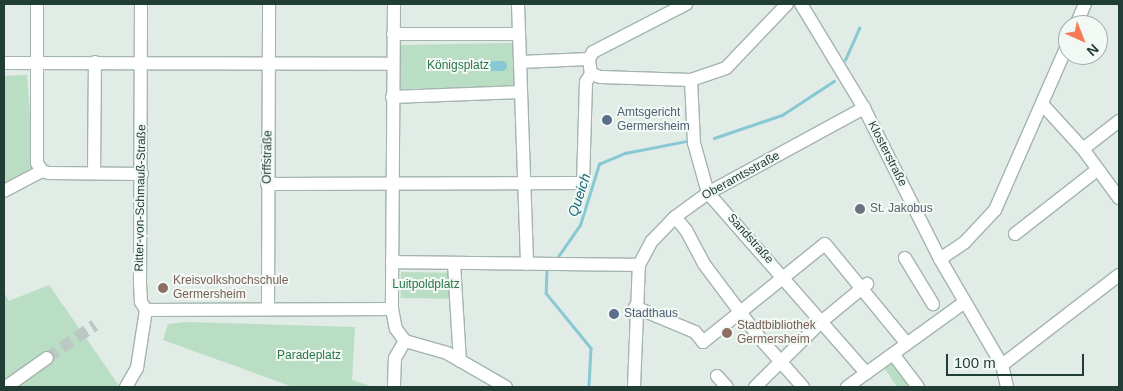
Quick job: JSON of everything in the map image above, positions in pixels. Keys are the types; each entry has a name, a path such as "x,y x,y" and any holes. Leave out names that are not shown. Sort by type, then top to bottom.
{"street":[{"path":"37,4 37,163 42,171"},
{"name":"Ritter-von-Schmauß-Straße","path":"126,387 137,368 146,310 140,296 142,64 140,4"},
{"name":"Orffstraße","path":"268,309 269,4"},
{"path":"394,4 392,64 392,309 396,329 405,341 443,351 506,387"},
{"path":"518,4 513,34 520,62 527,264"},
{"path":"267,184 392,186 583,183 586,82 591,74 589,59 593,52 686,4"},
{"path":"591,74 601,77 691,80 726,68 787,4"},
{"name":"Klosterstraße","path":"801,4 864,108 940,259 1002,365 1007,387"},
{"path":"393,34 513,34"},
{"path":"520,62 589,59"},
{"path":"94,173 95,62"},
{"path":"4,63 392,64"},
{"path":"940,259 965,242 996,210 1059,65"},
{"name":"Sandstraße","path":"691,80 694,143 708,192 866,373"},
{"path":"392,97 521,92"},
{"path":"1043,105 1083,149 1119,198"},
{"name":"Oberamtsstraße","path":"641,259 675,217 708,192 849,119 864,108"},
{"path":"1083,149 1119,121"},
{"path":"1015,234 1097,170"},
{"path":"4,191 42,171 142,174"},
{"path":"675,217 686,230 704,264 740,309 758,336 803,387"},
{"path":"635,307 695,332 703,342 722,323 740,309 831,246 865,285 907,344"},
{"path":"392,262 527,264 641,259 635,307 638,338 634,387"},
{"path":"907,262 932,304"},
{"path":"454,264 460,361"},
{"path":"1002,365 1119,275"},
{"path":"755,387 821,322 865,285"},
{"path":"847,387 965,302"},
{"path":"146,310 392,309"},
{"path":"394,385 395,358 405,341"},
{"path":"893,354 918,387"},
{"path":"10,385 47,358"},
{"path":"717,376 727,387"}],"green space":[{"name":"Königsplatz","path":"515,43 516,87 401,89 400,45"},
{"path":"27,75 35,178 4,199 4,76"},
{"name":"Luitpoldplatz","path":"401,272 451,273 451,299 401,298"},
{"path":"49,285 120,387 4,387 4,292 9,301"},
{"name":"Paradeplatz","path":"187,322 355,327 352,380 373,387 293,387 163,340 168,324"},
{"path":"894,358 912,383 906,387 897,387 883,366"}],"waterway":[{"name":"Queich","path":"845,60 859,28"},
{"path":"460,66 502,66"},
{"name":"Queich","path":"714,138 782,115 834,81"},
{"name":"Queich","path":"557,258 580,225 599,164 625,153 687,141"},
{"name":"Queich","path":"547,270 546,293 591,348 589,387"}],"tunnel":[{"path":"47,358 95,325"}],"place":[{"name":"Amtsgericht Germersheim","path":"607,120"},
{"name":"St. Jakobus","path":"860,209"},
{"name":"Kreisvolkshochschule Germersheim","path":"163,288"},
{"name":"Stadthaus","path":"614,314"},
{"name":"Stadtbibliothek Germersheim","path":"727,333"}]}
